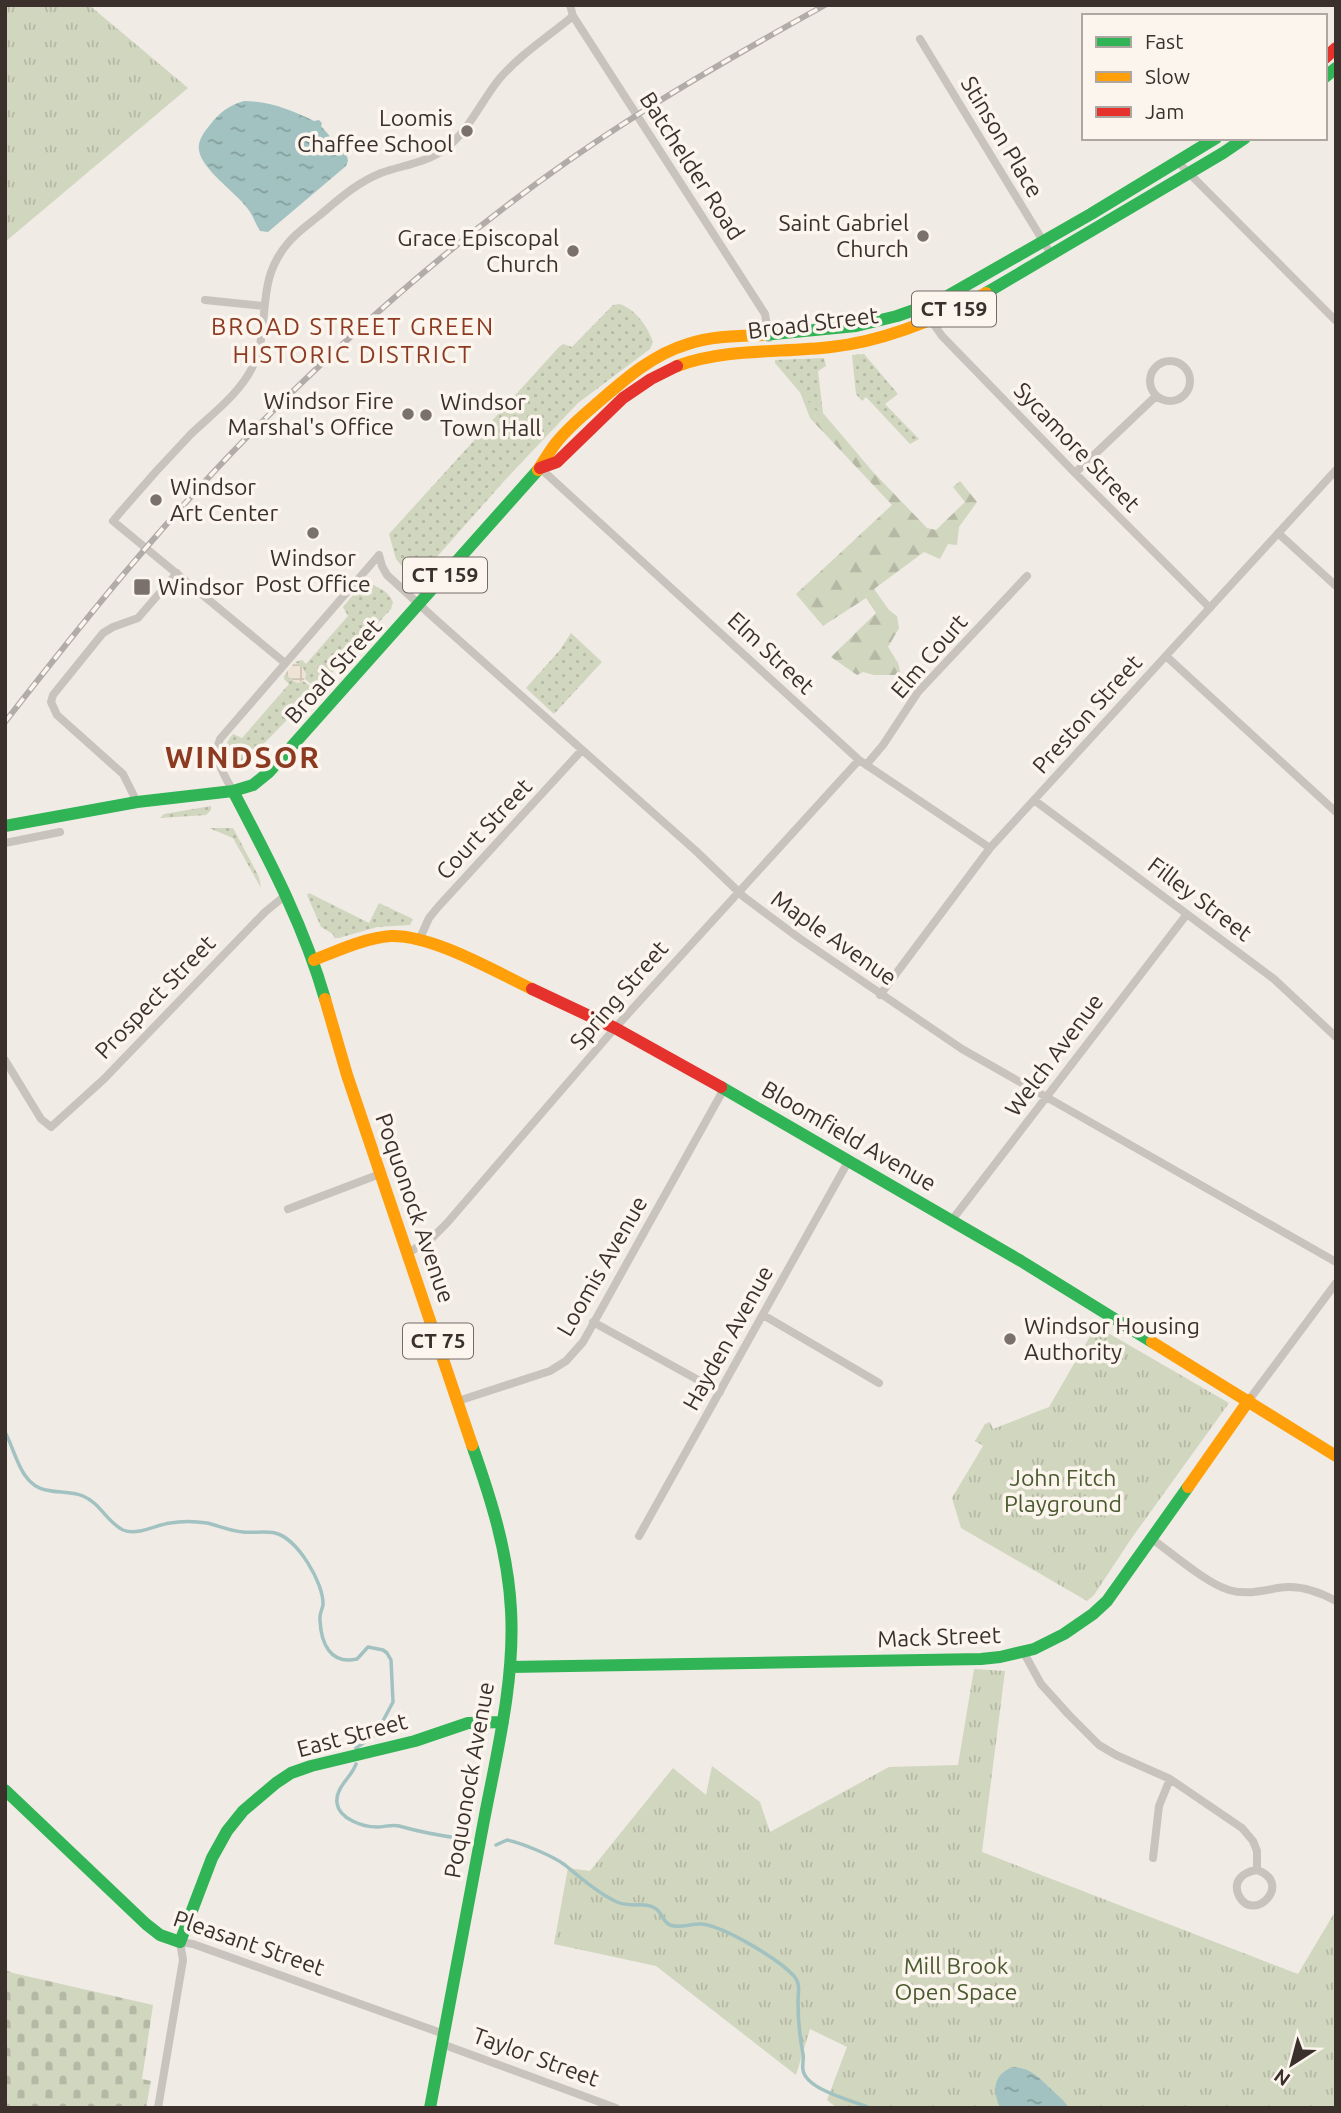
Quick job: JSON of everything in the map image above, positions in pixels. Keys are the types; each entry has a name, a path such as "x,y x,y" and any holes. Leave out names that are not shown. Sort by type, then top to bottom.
{"main road":[{"name":"Broad Street","path":"233,790 253,785 265,776 540,468 547,452 586,412 624,379 687,344 872,323 925,307 1043,242 1213,140"},
{"name":"Broad Street","path":"540,468 557,462 635,390 673,367 696,359 860,342 931,320 984,294 1242,140"},
{"path":"666,354 673,367"},
{"path":"624,379 635,390"},
{"name":"CT 159","path":"5,826 137,802 233,790"},
{"name":"Poquonock Avenue","path":"233,790 287,894 314,960 347,1075 495,1512 506,1562 511,1611 510,1667 503,1722 430,2108"},
{"name":"Bloomfield Avenue","path":"314,960 380,937 420,938 615,1028 724,1087 952,1220 1249,1400 1336,1456"},
{"name":"Mack Street","path":"510,1667 981,1659 1024,1653 1067,1634 1107,1601 1249,1400"},
{"name":"East Street","path":"180,1942 212,1858 227,1831 243,1811 276,1783 291,1773 311,1766 415,1741 468,1723 503,1722"},
{"name":"Pleasant Street","path":"5,1790 146,1924 160,1935 180,1942"}],"street":[{"name":"Batchelder Road","path":"570,5 573,16 765,314 770,335 768,352"},
{"path":"285,663 113,521 169,457 236,391 247,376 258,351 265,289 274,264 287,243 363,181 388,170 424,160 447,147 465,130 501,77 573,16"},
{"name":"Stinson Place","path":"919,40 1051,254"},
{"path":"1178,162 1336,321"},
{"path":"205,300 263,306"},
{"name":"Sycamore Street","path":"925,307 942,336 1210,608"},
{"path":"1172,361 1184,367 1188,372 1190,384 1184,396 1167,401 1156,396 1150,383 1153,369 1172,361"},
{"path":"1075,473 1156,396"},
{"name":"Elm Street","path":"540,468 862,762 990,848"},
{"name":"Preston Street","path":"880,995 990,848 1336,470"},
{"path":"1278,533 1336,586"},
{"name":"Maple Avenue","path":"379,555 387,575 738,891 799,938 962,1049 1336,1262"},
{"name":"Broad Street","path":"233,790 217,751 218,743 226,730 379,555"},
{"path":"137,802 127,778 57,715 51,702 53,695 103,633 138,618 177,573"},
{"name":"Elm Court","path":"862,762 883,745 918,692 1027,576"},
{"path":"1166,656 1336,812"},
{"name":"Court Street","path":"420,938 432,914 582,750"},
{"name":"Spring Street","path":"408,1253 427,1242 447,1223 615,1028 738,891 862,762"},
{"name":"Filley Street","path":"1034,800 1274,979 1336,1037"},
{"path":"5,843 60,832"},
{"name":"Prospect Street","path":"5,1060 41,1119 51,1127 104,1079 265,912 287,894"},
{"name":"Welch Avenue","path":"952,1220 1186,914"},
{"name":"Loomis Avenue","path":"458,1401 550,1371 574,1353 724,1087"},
{"name":"Hayden Avenue","path":"639,1536 849,1160"},
{"path":"288,1209 380,1174"},
{"path":"1249,1400 1336,1283"},
{"path":"763,1315 879,1382"},
{"path":"593,1322 720,1392"},
{"path":"1152,1539 1214,1583 1230,1590 1247,1593 1280,1587 1307,1588 1336,1601"},
{"path":"1024,1653 1041,1684 1100,1745 1170,1779 1242,1828 1253,1841 1257,1852 1257,1870"},
{"path":"1153,1858 1158,1806 1170,1779"},
{"path":"1257,1870 1270,1879 1272,1891 1269,1898 1262,1903 1248,1904 1237,1892 1237,1884 1240,1877 1248,1871 1257,1870"},
{"name":"Pleasant Street","path":"180,1942 193,1944 443,2039"},
{"name":"East Street","path":"158,2108 183,1960 180,1942"},
{"name":"Taylor Street","path":"443,2039 616,2108"}],"green space":[{"path":"5,5 89,5 188,88 5,242"},
{"path":"620,304 631,310 645,325 653,342 650,349 578,403 419,577 411,577 396,559 389,534 559,347 563,344 572,347 613,305"},
{"path":"864,354 898,394 885,404 919,439 910,444 866,397 862,401 856,394 852,355"},
{"path":"824,358 826,366 818,371 823,413 820,416 775,360"},
{"path":"800,392 820,415 823,413 873,472 927,528 936,530 965,502 953,487 960,481 977,502 959,527 957,545 948,544 940,559 924,552 874,589 889,610 897,616 899,628 888,647 898,663 901,675 874,675 863,672 857,675 831,657 876,613 866,598 823,626 796,594 892,505 810,418"},
{"path":"364,582 388,594 393,602 391,609 319,687 315,687 305,679 306,674 295,662 302,660 306,664 348,616 343,607"},
{"path":"571,633 602,662 554,714 526,688 560,650"},
{"path":"285,674 295,682 303,681 313,688 314,692 247,761 231,765 225,754 230,738 233,734 242,738 289,684 284,679"},
{"path":"211,806 206,815 160,818 164,814"},
{"path":"209,828 233,828 259,877 261,888 233,838"},
{"path":"309,893 369,923 379,903 413,919 410,925 377,927 334,938 333,934 321,927 307,895"},
{"name":"John Fitch Playground","path":"1096,1326 1229,1403 1094,1595 1087,1601 961,1528 952,1498 983,1446 975,1441 985,1424 990,1422 993,1429 1049,1407"},
{"name":"Mill Brook Open Space","path":"974,1669 1005,1671 982,1852 1298,1974 1336,1910 1336,2108 837,2108 827,2100 847,2047 810,2029 796,2075 656,1966 554,1944 568,1868 590,1871 673,1768 706,1795 712,1766 760,1802 770,1832 889,1767 958,1765"},
{"path":"5,1970 153,2005 142,2079 151,2081 146,2108 5,2108"}],"shaded area":[{"path":"295,662 306,674 304,680 297,683 285,674"}],"water":[{"path":"244,101 271,104 314,121 319,120 348,161 346,166 268,232 260,231 245,205 206,166 199,150 201,138 213,121 227,109"},
{"path":"1012,2067 1034,2074 1069,2108 1000,2108 996,2084 1001,2075"}],"waterway":[{"path":"5,1432 20,1467 30,1482 46,1490 74,1493 89,1499 123,1530 135,1532 170,1523 198,1522 238,1531 275,1533 292,1543 308,1563 319,1585 323,1605 320,1616 322,1637 329,1650 340,1659 348,1660 357,1659 368,1647 383,1650 391,1660 393,1702 376,1734 356,1748"},
{"path":"356,1764 337,1797 339,1809 347,1818 365,1826 396,1825 464,1839"},
{"path":"496,1845 507,1840 537,1850 560,1861 596,1890 617,1902 653,1907 667,1924 674,1926 712,1926 750,1944 776,1961 798,1982 799,2028 806,2077 821,2089 870,2108"}],"railway":[{"path":"5,722 93,612 184,505 292,392 384,306 481,225 582,151 681,88 825,5"}],"traffic: fast":[{"path":"1327,75 1336,68"},
{"path":"763,335 856,326 937,302 1091,214 1213,140"},
{"path":"986,293 1242,140"},
{"path":"325,999 296,918 233,791 253,785 269,772 538,470"},
{"path":"5,826 137,802 233,791"},
{"path":"721,1087 1021,1261 1152,1342"},
{"path":"430,2108 499,1742 508,1689 512,1636 509,1588 502,1547 472,1445"},
{"path":"510,1667 981,1659 1034,1649 1064,1634 1107,1601 1188,1487"},
{"path":"5,1790 146,1924 160,1935 180,1942 212,1858 227,1831 243,1811 276,1783 291,1773 311,1766 415,1741 468,1723 503,1722"}],"traffic: slow":[{"path":"677,366 714,356 831,347 872,340 930,320 986,293"},
{"path":"538,470 553,446 569,428 650,362 697,341 763,335"},
{"path":"314,960 372,939 408,937 463,955 532,989"},
{"path":"325,999 347,1075 472,1445"},
{"path":"1152,1342 1336,1456"},
{"path":"1188,1487 1249,1400"}],"traffic: jam":[{"path":"1327,56 1336,48"},
{"path":"540,468 557,462 623,398 677,366"},
{"path":"532,989 615,1028 721,1087"}],"place":[{"name":"Loomis Chaffee School","path":"467,131"},
{"name":"Saint Gabriel Church","path":"923,236"},
{"name":"Grace Episcopal Church","path":"573,251"},
{"name":"Windsor Fire Marshal's Office","path":"408,414"},
{"name":"Windsor Town Hall","path":"426,415"},
{"name":"Windsor Art Center","path":"156,500"},
{"name":"Windsor Post Office","path":"313,533"},
{"name":"Windsor","path":"142,587"},
{"name":"Windsor Housing Authority","path":"1010,1339"}],"district":[{"name":"BROAD STREET GREEN HISTORIC DISTRICT","path":"353,341"},
{"name":"WINDSOR","path":"243,758"}]}
